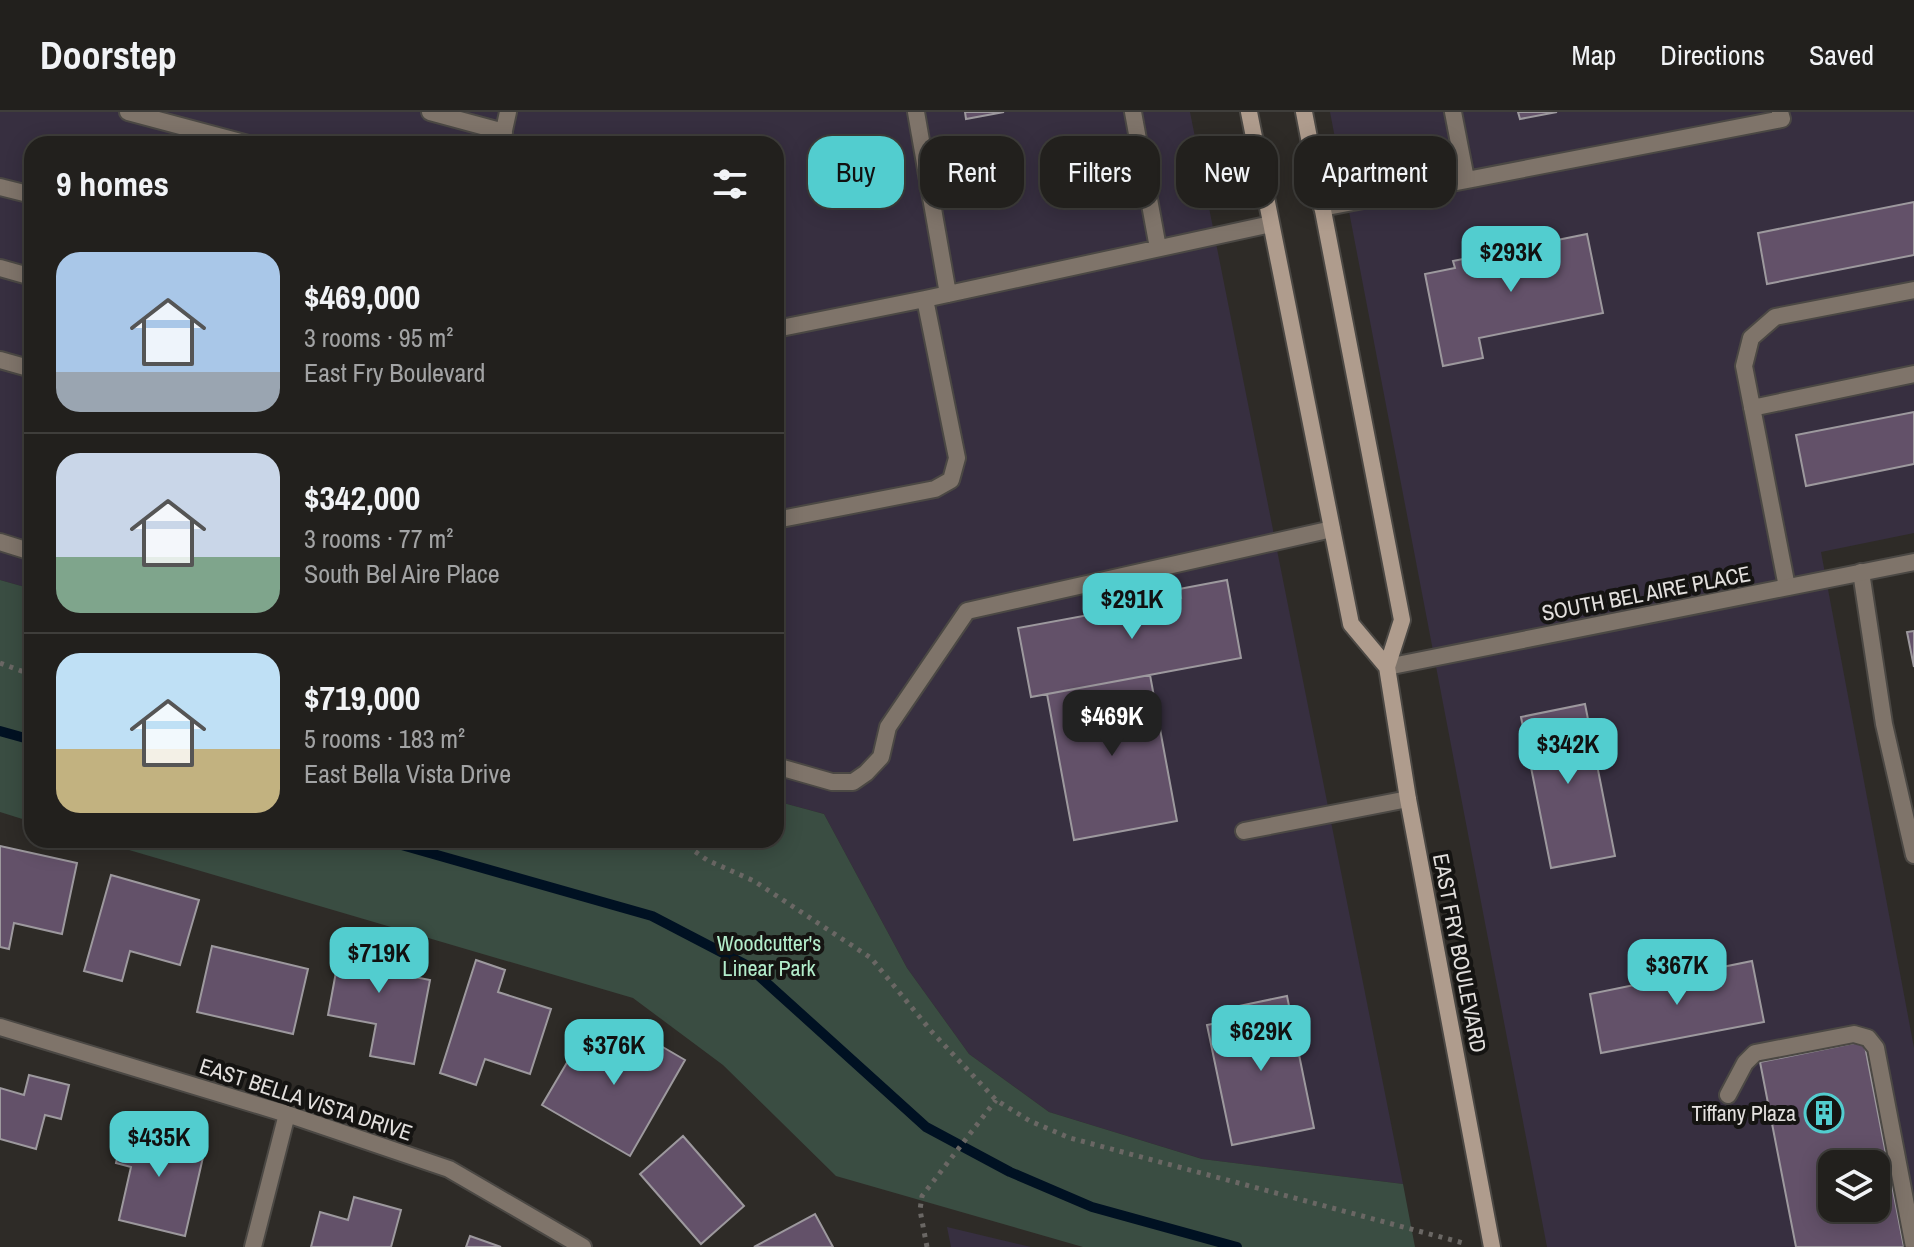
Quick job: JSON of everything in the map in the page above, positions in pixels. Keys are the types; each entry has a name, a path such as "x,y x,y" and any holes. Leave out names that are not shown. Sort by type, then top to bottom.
{"main road":[{"path":"1249,112 1351,624 1387,667"},
{"name":"EAST FRY BOULEVARD","path":"1304,112 1308,136"},
{"name":"EAST FRY BOULEVARD","path":"1322,208 1402,620 1387,667 1408,799 1492,1247"}],"street":[{"path":"128,112 218,136"},
{"path":"430,112 496,136"},
{"path":"502,136 508,112"},
{"path":"916,112 948,294"},
{"path":"1133,112 1158,248"},
{"path":"1453,112 1466,179"},
{"path":"1456,181 1782,119 1780,112"},
{"path":"0,187 24,193"},
{"path":"784,327 1271,224"},
{"path":"0,268 24,275"},
{"path":"1787,587 1744,366 1751,338 1775,317 1914,290"},
{"path":"784,518 935,489 951,480 957,458 925,299"},
{"path":"0,360 24,367"},
{"path":"1752,408 1914,374"},
{"path":"784,768 832,782 853,782 866,773 881,757 888,727 967,611 1332,529"},
{"path":"0,542 24,550"},
{"name":"SOUTH BEL AIRE PLACE","path":"1387,667 1914,562"},
{"path":"1861,572 1884,724 1914,855"},
{"path":"1244,831 1408,799"},
{"name":"EAST BELLA VISTA DRIVE","path":"0,1027 287,1114 449,1169 583,1247"},
{"path":"1728,1095 1745,1063 1755,1053 1854,1034 1868,1038 1876,1048 1914,1247"},
{"path":"253,1247 287,1114"}],"path":[{"path":"0,663 24,672"},
{"path":"690,848 707,860 754,881 871,958 932,1032 996,1100 1030,1121 1070,1138 1479,1247"},
{"path":"927,1247 920,1210 922,1196 996,1100"}],"shaded area":[{"path":"0,112 1190,112 1195,136 1176,136 1176,208 1209,208 1403,1184 1202,1159 1049,1112 969,1054 907,968 824,814 784,803 784,136 24,136 24,587 0,580"},
{"path":"1330,112 1914,112 1914,533 1821,552 1914,1048 1914,1247 1547,1247 1348,208 1456,208 1456,136 1335,136"},
{"path":"947,1227 1031,1247 951,1247"}],"green space":[{"path":"0,580 24,587 24,820 0,812"},
{"name":"Woodcutter's Linear Park","path":"784,803 824,814 907,968 969,1054 1049,1112 1202,1159 1403,1184 1415,1247 1083,1247 836,1176 723,1065 633,998 122,848 784,848"}],"building":[{"path":"965,112 1004,112 966,119"},
{"path":"1518,112 1557,112 1520,119"},
{"path":"1914,202 1914,255 1767,284 1758,233"},
{"path":"1587,234 1603,313 1479,338 1483,358 1443,366 1425,274 1455,268 1453,261"},
{"path":"1914,412 1914,464 1806,486 1796,435"},
{"path":"1227,580 1241,658 1031,697 1018,628 1181,598 1179,589"},
{"path":"1914,631 1914,667 1907,632"},
{"path":"1150,675 1177,821 1074,840 1047,694"},
{"path":"1585,704 1615,856 1551,868 1521,717"},
{"path":"0,846 77,863 62,934 14,923 9,949 0,947"},
{"path":"111,875 199,900 180,965 130,951 122,981 84,971"},
{"path":"344,929 401,940 394,973 430,980 414,1064 370,1056 376,1024 328,1015"},
{"path":"212,946 308,969 293,1034 197,1012"},
{"path":"476,960 505,970 498,992 551,1009 530,1074 485,1059 476,1085 440,1073"},
{"path":"1752,961 1764,1022 1601,1053 1590,994"},
{"path":"1287,996 1314,1128 1232,1145 1207,1025 1241,1018 1239,1006"},
{"path":"625,1025 685,1060 630,1156 542,1105 585,1032 612,1048"},
{"name":"Tiffany Plaza","path":"1864,1041 1885,1150 1818,1150 1818,1222 1890,1222 1890,1175 1904,1247 1796,1247 1760,1062"},
{"path":"29,1075 69,1085 61,1119 45,1115 36,1149 0,1139 0,1088 24,1095"},
{"path":"124,1125 206,1144 185,1236 119,1220 131,1167 116,1163"},
{"path":"683,1136 744,1206 701,1244 640,1174"},
{"path":"354,1197 401,1210 391,1247 311,1247 320,1212 348,1220"},
{"path":"815,1214 833,1247 754,1247"},
{"path":"470,1236 501,1247 466,1247"}],"waterway":[{"path":"0,731 24,738"},
{"path":"412,848 652,916 748,966 926,1127 1010,1172 1092,1207 1237,1247"}],"place":[{"name":"Tiffany Plaza","path":"1824,1113"}]}
